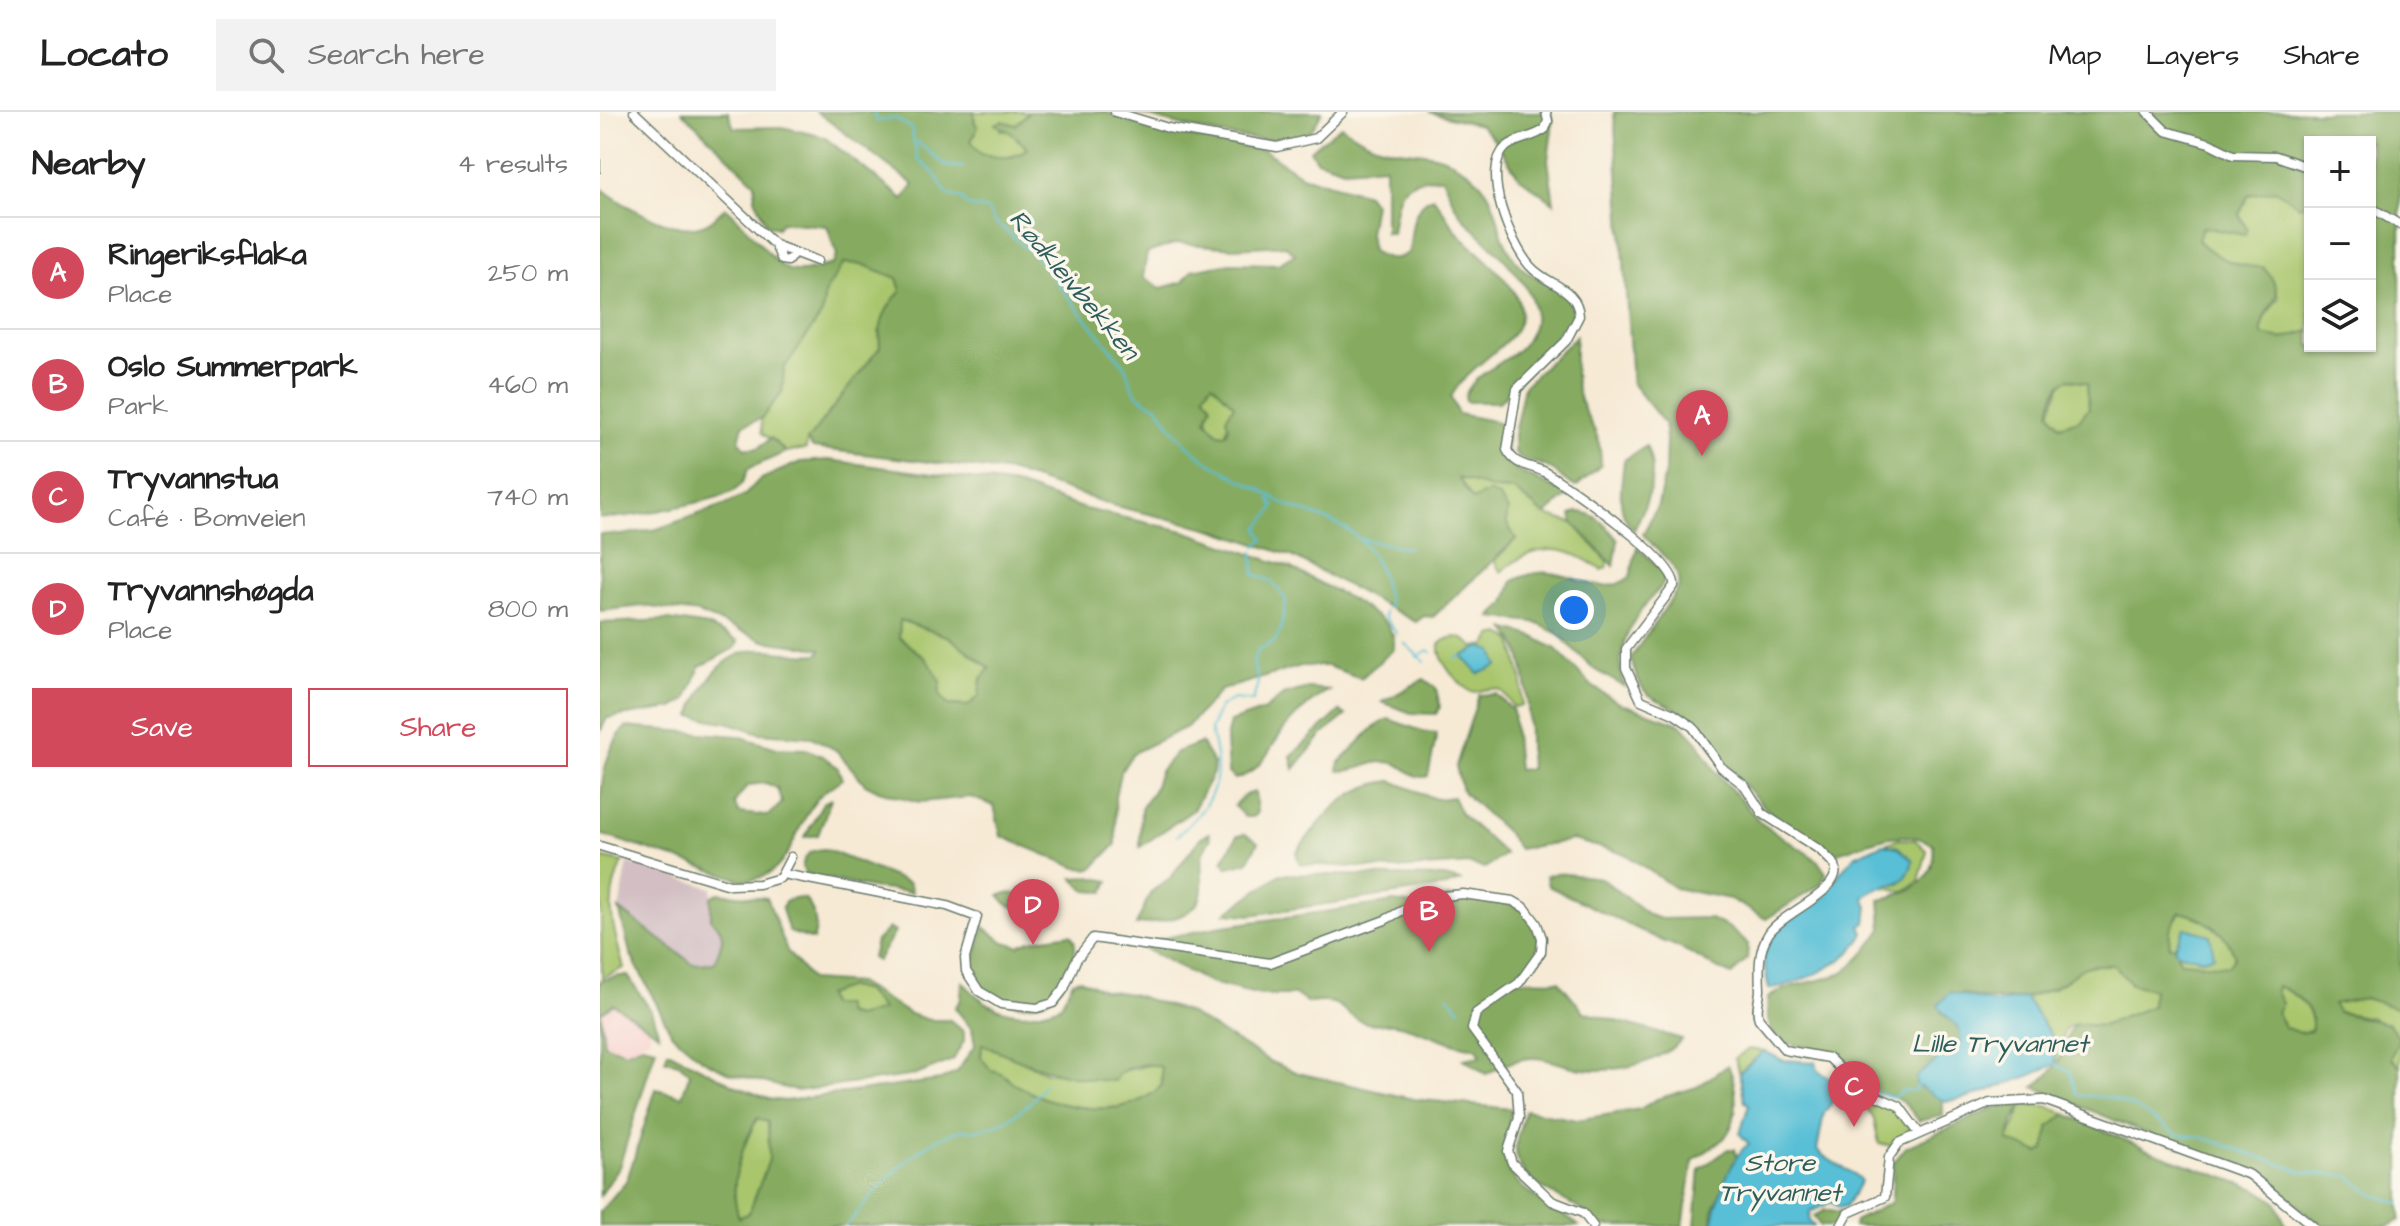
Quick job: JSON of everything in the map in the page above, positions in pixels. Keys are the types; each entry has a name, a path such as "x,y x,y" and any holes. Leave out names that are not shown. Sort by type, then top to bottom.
{"street":[{"path":"634,112 775,245 782,260 788,261 793,254 817,261"},
{"path":"1115,112 1168,128 1273,147 1316,138 1343,112"},
{"path":"1546,112 1548,121 1545,129 1511,144 1501,154 1496,184 1519,251 1538,275 1573,297 1579,316 1566,341 1517,389 1507,450 1516,462 1549,474 1633,534 1672,571 1674,586 1625,652 1627,672 1641,700 1688,724 1721,767 1745,786 1762,813 1820,850 1835,865 1837,874 1831,885 1786,915 1764,942 1759,964 1759,1019 1782,1048 1829,1058 1862,1090 1896,1104 1919,1133"},
{"path":"2147,112 2166,131 2209,143 2233,155 2276,156 2304,166"},
{"path":"2372,208 2400,225"},
{"path":"600,846 730,885 764,883 783,874 934,903 977,917 964,963 973,985 997,1003 1037,1008 1058,998 1076,960 1093,938 1139,943 1206,957 1270,963 1385,920 1425,898 1463,894 1513,901 1525,908 1537,924 1542,938 1541,952 1519,983 1476,1013 1472,1029 1518,1093 1519,1118 1508,1151 1512,1163 1552,1201 1584,1214 1593,1226"},
{"path":"783,874 791,857"},
{"path":"1841,1226 1848,1213 1885,1197 1890,1153 1899,1143 1997,1101 2047,1101 2122,1126 2164,1146 2246,1173 2313,1226"},
{"path":"2295,1210 2298,1226"}],"shaded area":[{"path":"628,863 712,888 711,919 722,927 724,935 714,963 693,964 619,909"},
{"path":"613,1004 650,1028 650,1038 625,1052 604,1044 601,1013"}],"green space":[{"path":"682,112 728,112 734,128 782,127 824,137 903,199 914,185 817,112 974,112 978,127 971,141 981,154 1006,157 1017,155 1027,148 995,124 1002,121 1016,125 1029,112 1104,112 1190,137 1264,150 1302,176 1367,194 1374,203 1369,233 1372,251 1391,258 1409,252 1417,212 1433,197 1458,233 1505,280 1515,293 1520,307 1519,322 1511,336 1471,372 1451,397 1458,414 1498,422 1507,434 1507,458 1516,470 1568,495 1545,515 1514,490 1494,489 1458,478 1473,500 1489,492 1499,497 1508,510 1506,522 1516,539 1433,617 1424,616 1416,622 1292,556 1208,528 1115,506 1012,472 813,448 807,441 880,347 884,316 901,291 897,278 862,264 844,263 825,292 822,314 784,368 782,392 761,419 743,425 739,440 745,448 758,448 771,438 786,452 748,469 740,486 726,494 670,508 600,518 600,187 633,209 675,226 703,225 725,207 775,260 789,270 805,271 833,264 837,255 827,226 781,222 777,228 767,225 755,198 755,183","holes":["1177,243 1234,248 1285,245 1295,254 1278,264 1230,263 1192,270 1183,282 1161,288 1143,277 1147,253","1212,383 1234,405 1226,418 1229,428 1225,435 1219,434 1206,420 1212,405 1204,394"]},
{"path":"974,112 1029,112 1016,125 1002,121 1001,130 1011,132 1027,148 1011,156 981,154 971,141 976,133"},
{"path":"1131,112 1322,112 1311,131 1270,139 1222,135"},
{"path":"1429,112 1550,112 1553,122 1548,160 1554,203 1519,177 1494,139 1480,125"},
{"path":"1614,112 2400,112 2400,1009 2365,998 2333,1004 2338,1012 2389,1024 2399,1038 2391,1058 2400,1067 2400,1220 2389,1226 2322,1226 2258,1172 2165,1141 2034,1087 2057,1063 2075,1024 2102,1026 2152,1006 2153,989 2131,984 2114,965 2084,968 2041,993 2018,998 1996,1000 1961,993 1941,1013 1958,1028 1960,1042 1916,1077 1916,1085 1943,1100 1943,1116 1919,1121 1898,1099 1864,1085 1837,1057 1778,1038 1768,1017 1768,998 1793,986 1839,974 1858,960 1882,929 1880,900 1920,883 1931,868 1933,844 1908,836 1896,836 1837,853 1816,844 1768,811 1692,721 1654,698 1641,686 1631,658 1678,589 1673,566 1643,534 1658,505 1665,473 1664,423 1632,383","holes":["2304,136 2376,136 2376,352 2304,352 2304,333 2282,339 2262,335 2263,323 2276,296 2272,280 2263,267 2228,261 2198,240 2202,227 2245,235 2247,228 2239,215 2248,195 2275,190 2300,206 2304,204","2069,379 2087,383 2089,408 2079,420 2060,426 2050,412 2056,392","2180,912 2198,918 2220,933 2235,956 2228,966 2181,962 2174,947 2169,946 2170,929","2277,986 2291,993 2308,1009 2311,1031 2299,1033 2284,1027 2277,1013 2282,1003 2276,992"]},
{"path":"1341,126 1374,144 1442,157 1470,173 1490,197 1507,247 1516,261 1574,304 1572,325 1499,402 1466,402 1465,396 1476,380 1521,347 1532,329 1534,311 1529,294 1505,260 1459,212 1442,178 1416,181 1402,190 1392,233 1385,233 1385,166 1344,169 1316,160 1310,150"},
{"path":"2275,190 2300,205 2304,203 2304,333 2282,339 2261,335 2261,323 2279,297 2263,267 2228,261 2198,240 2201,227 2247,228 2239,215 2248,195"},
{"path":"844,263 862,264 897,278 901,291 879,332 880,347 807,441 806,449 786,452 762,433 761,419 782,392 784,368 822,314 825,292"},
{"path":"1576,336 1576,384 1584,410 1597,435 1601,465 1576,487 1549,468 1518,456 1514,452 1514,434 1524,386"},
{"path":"2069,379 2087,383 2089,408 2079,420 2060,426 2050,412 2062,382"},
{"path":"1212,383 1234,405 1225,435 1210,425 1205,407 1204,393"},
{"path":"1646,446 1652,478 1634,530 1622,506 1624,460"},
{"path":"828,460 1016,485 1085,509 1184,531 1289,567 1351,599 1386,623 1394,638 1394,649 1361,678 1327,666 1301,666 1221,690 1187,727 1133,753 1120,773 1115,796 1116,844 1092,869 1077,868 1001,836 994,806 971,797 919,802 879,791 865,784 836,750 812,737 760,733 730,723 691,716 706,684 732,658 754,650 810,655 818,654 821,649 764,641 699,613 643,606 600,611 600,534 622,535 657,529 724,505 745,495 759,480 800,462","holes":["900,620 949,637 990,668 981,679 979,696 968,706 948,705 939,695 941,681 926,659 899,637"]},
{"path":"1457,477 1494,489 1514,490 1545,515 1573,523 1607,561 1607,567 1601,570 1575,555 1550,550 1526,556 1501,572 1494,561 1516,539 1482,495 1473,501"},
{"path":"1577,512 1595,517 1618,540 1614,566 1573,523 1571,515"},
{"path":"1637,547 1667,575 1629,630 1620,665 1625,687 1595,670 1557,633 1534,622 1491,617 1505,603 1513,581 1532,574 1563,575 1603,586 1616,584 1630,577"},
{"path":"669,620 708,626 738,641 736,647 700,667 686,700 673,708 607,718 600,732 600,623"},
{"path":"900,620 949,637 991,669 981,679 979,696 968,706 948,705 899,637"},
{"path":"1504,628 1532,636 1556,649 1592,686 1619,703 1681,724 1698,742 1716,772 1761,823 1817,860 1826,873 1821,884 1766,919 1730,899 1675,888 1625,854 1573,840 1519,849 1506,832 1462,791 1456,766 1479,695 1496,694 1513,711 1518,770 1530,769 1525,674 1514,640"},
{"path":"1501,634 1512,640 1522,679 1522,705 1513,707 1499,690 1471,692 1449,671 1442,659 1439,644 1449,639 1461,638 1474,647 1487,645 1492,636"},
{"path":"1424,679 1436,688 1440,707 1436,714 1411,713 1382,702"},
{"path":"1308,688 1329,690 1308,704 1290,722 1254,770 1235,779 1228,773 1226,739 1230,722 1265,710 1283,695"},
{"path":"1340,711 1346,715 1322,735 1294,769 1291,756"},
{"path":"1388,719 1437,733 1428,776 1414,775 1399,765 1385,762 1338,771 1339,763 1372,729"},
{"path":"626,727 738,736 777,748 806,749 823,756 838,768 842,779 817,799 781,863 759,878 742,880 600,834 603,777 617,738","holes":["766,783 777,788 782,803 768,816 739,813 734,803 748,785"]},
{"path":"1201,743 1214,764 1213,773 1193,810 1140,847 1141,809 1154,789 1160,771 1176,752"},
{"path":"1392,781 1436,799 1453,797 1461,814 1505,854 1485,868 1469,864 1395,869 1300,864 1296,853 1336,806 1362,789"},
{"path":"1255,792 1257,813 1253,817 1245,817 1234,806 1245,795"},
{"path":"831,799 818,835 805,837 823,803"},
{"path":"1209,833 1210,840 1202,858 1202,888 1195,906 1177,917 1136,925 1151,892 1170,878 1201,837"},
{"path":"1245,834 1258,842 1248,862 1227,867 1223,861 1237,836"},
{"path":"1900,839 1915,840 1927,851 1919,881 1904,891 1882,887 1899,884 1913,860 1898,847 1884,844"},
{"path":"825,849 909,883 912,892 871,888 806,874 802,867 807,855"},
{"path":"600,857 623,862 613,888 612,914 624,968 602,978"},
{"path":"1557,873 1601,878 1649,915 1661,919 1708,918 1728,927 1748,944 1747,959 1732,975 1723,971 1548,886 1546,876"},
{"path":"1280,874 1444,877 1460,881 1443,887 1250,915 1226,913"},
{"path":"1090,877 1109,881 1104,892 1086,891 1073,878"},
{"path":"718,893 767,898 787,951 811,980 858,983 910,1014 929,1020 950,1020 964,1032 964,1041 953,1060 916,1075 797,1091 729,1073 703,1060 672,1034 630,953 619,909 693,964 714,963 722,935 711,920 711,897","holes":["849,987 866,991 882,1010 856,1017 846,1015 844,1005 829,1005 826,995"]},
{"path":"1007,893 1031,896 1029,911 1008,905 999,896"},
{"path":"1448,897 1509,903 1526,912 1539,938 1537,954 1516,980 1559,981 1584,1012 1682,1039 1660,1055 1633,1066 1590,1070 1527,1058 1486,1074 1464,1059 1481,1056 1477,1048 1455,1044 1405,1026 1363,1022 1330,1002 1308,1003 1296,995 1261,995 1210,983 1143,948 1160,939 1217,927 1394,902 1424,906"},
{"path":"805,899 811,908 815,918 813,940 789,932 782,909 785,901"},
{"path":"2180,912 2206,922 2220,933 2235,956 2228,966 2180,962 2177,953 2202,959 2185,928 2174,947 2169,947 2170,929"},
{"path":"984,927 1004,942 1019,946 1036,939 1070,934 1074,940 1074,958 1066,978 1054,994 1048,999 1026,1005 1004,1001 985,990 971,973"},
{"path":"889,928 895,932 877,961 872,958 876,941"},
{"path":"2087,964 2114,965 2131,984 2153,989 2152,1006 2102,1026 2075,1024 2068,1027 2063,1034 2063,1069 2055,1064 2056,1042 2025,998 2054,988"},
{"path":"628,976 651,1011 659,1034 613,1004 601,1013 604,1044 625,1052 642,1045 656,1048 619,1167 600,1196 600,981"},
{"path":"1080,979 1103,990 1131,994 1187,1012 1271,1062 1298,1073 1413,1099 1511,1109 1505,1153 1513,1177 1533,1196 1579,1226 600,1226 600,1212 627,1180 656,1089 682,1096 690,1073 679,1063 665,1060 668,1051 736,1086 769,1099 785,1101 941,1080 957,1072 975,1045 972,1029 955,1008 961,999 962,981 994,1007 1032,1013 1060,1006 1073,981","holes":["982,1044 1046,1069 1096,1080 1114,1081 1128,1068 1155,1065 1161,1067 1162,1085 1147,1097 1130,1104 1111,1108 1071,1106 1033,1094 991,1070 981,1057","757,1118 768,1122 769,1160 749,1213 739,1218 735,1179 741,1154"]},
{"path":"2277,986 2303,1003 2311,1016 2311,1031 2299,1033 2284,1027 2277,1013"},
{"path":"849,987 866,991 882,1010 856,1017 830,1006 826,995"},
{"path":"2365,998 2400,1009 2400,1067 2391,1058 2373,1018 2338,1012 2332,1003"},
{"path":"982,1043 1048,1073 1119,1072 1153,1064 1161,1067 1162,1085 1147,1097 1130,1104 1112,1108 1072,1106 1034,1094 1002,1074 991,1071 981,1057"},
{"path":"1749,1049 1764,1051 1739,1073 1735,1058"},
{"path":"1728,1065 1736,1102 1733,1122 1724,1138 1693,1161 1683,1226 1598,1226 1577,1207 1536,1184 1518,1162 1516,1147 1525,1110 1577,1120 1640,1109 1657,1099 1697,1087"},
{"path":"1866,1096 1896,1106 1913,1134 1892,1146 1879,1144 1874,1119 1863,1104"},
{"path":"2023,1105 2047,1106 2066,1114 2049,1127 2045,1149 2039,1153 2008,1141"},
{"path":"2023,1105 2013,1121 2008,1141 2039,1153 2045,1149 2049,1127 2066,1114 2150,1151 2256,1189 2276,1202 2286,1226 1853,1226 1855,1221 1892,1202 1893,1163 1906,1147 1994,1108"},
{"path":"757,1118 768,1122 769,1160 749,1213 739,1218 735,1179 741,1154"},
{"path":"1729,1149 1735,1149 1737,1157 1713,1211 1712,1226 1695,1226 1700,1169"},
{"path":"1825,1210 1840,1213 1837,1226 1820,1226 1814,1216"}],"water":[{"path":"1481,647 1493,651 1498,666 1479,674 1462,656"},
{"path":"1884,844 1897,847 1913,860 1905,878 1879,888 1864,898 1868,906 1866,923 1861,926 1864,933 1857,944 1848,954 1823,970 1769,989 1763,958 1766,946 1787,919 1825,897 1840,872 1856,855"},
{"path":"2185,928 2210,935 2214,956 2202,959 2177,953 2174,947"},
{"name":"Lille Tryvannet","path":"1950,992 1995,1003 2025,998 2056,1042 2055,1064 1998,1087 1951,1101 1939,1099 1916,1085 1916,1077 1960,1042 1959,1030 1938,1005"},
{"name":"Store Tryvannet","path":"1764,1051 1782,1060 1815,1062 1818,1071 1835,1081 1837,1096 1824,1113 1817,1150 1861,1181 1846,1206 1839,1208 1831,1202 1810,1212 1809,1220 1814,1226 1712,1226 1730,1169 1749,1144 1740,1134 1749,1104 1745,1102 1739,1073"}],"waterway":[{"name":"Rødkleivbekken","path":"873,112 877,121 895,118 911,128 918,159 934,173 947,194 962,199 968,206 988,210 994,221 1033,254 1125,366 1135,392 1158,406 1188,445 1212,464 1280,502 1339,525 1356,536 1377,565 1389,605 1387,608"},
{"path":"917,142 947,166 963,167"},
{"path":"1256,546 1264,539 1258,529 1274,508 1270,499"},
{"path":"1361,539 1408,548"},
{"path":"1177,836 1200,812 1214,788 1217,762 1210,730 1220,707 1233,699 1253,701 1258,682 1253,662 1258,650 1275,641 1280,632 1286,600 1271,581 1254,574 1253,552"},
{"name":"Rødkleivbekken","path":"1385,612 1384,616 1397,634"},
{"name":"Rødkleivbekken","path":"1404,643 1425,662"},
{"name":"Rødkleivbekken","path":"1417,657 1428,650 1432,653"},
{"name":"Rødkleivbekken","path":"1456,658 1462,656"},
{"path":"1448,996 1460,1009"},
{"path":"2055,1064 2070,1072 2077,1095 2112,1098 2136,1108 2178,1135 2202,1137 2303,1172 2349,1176 2373,1195 2400,1203"},
{"path":"846,1226 896,1171 925,1147 958,1131 987,1128 1007,1120 1032,1101 1045,1084"},
{"path":"1875,1091 1894,1098 1903,1090 1914,1091 1917,1086"},
{"path":"1837,1094 1855,1094"},
{"path":"1205,1226 1226,1226"}],"railway":[{"path":"600,146 600,172"}],"place":[{"name":"Ringeriksflaka","path":"1702,456"},
{"name":"Tryvannshøgda","path":"1033,945"},
{"name":"Oslo Summerpark","path":"1429,952"},
{"name":"Tryvannstua","path":"1854,1127"}]}
